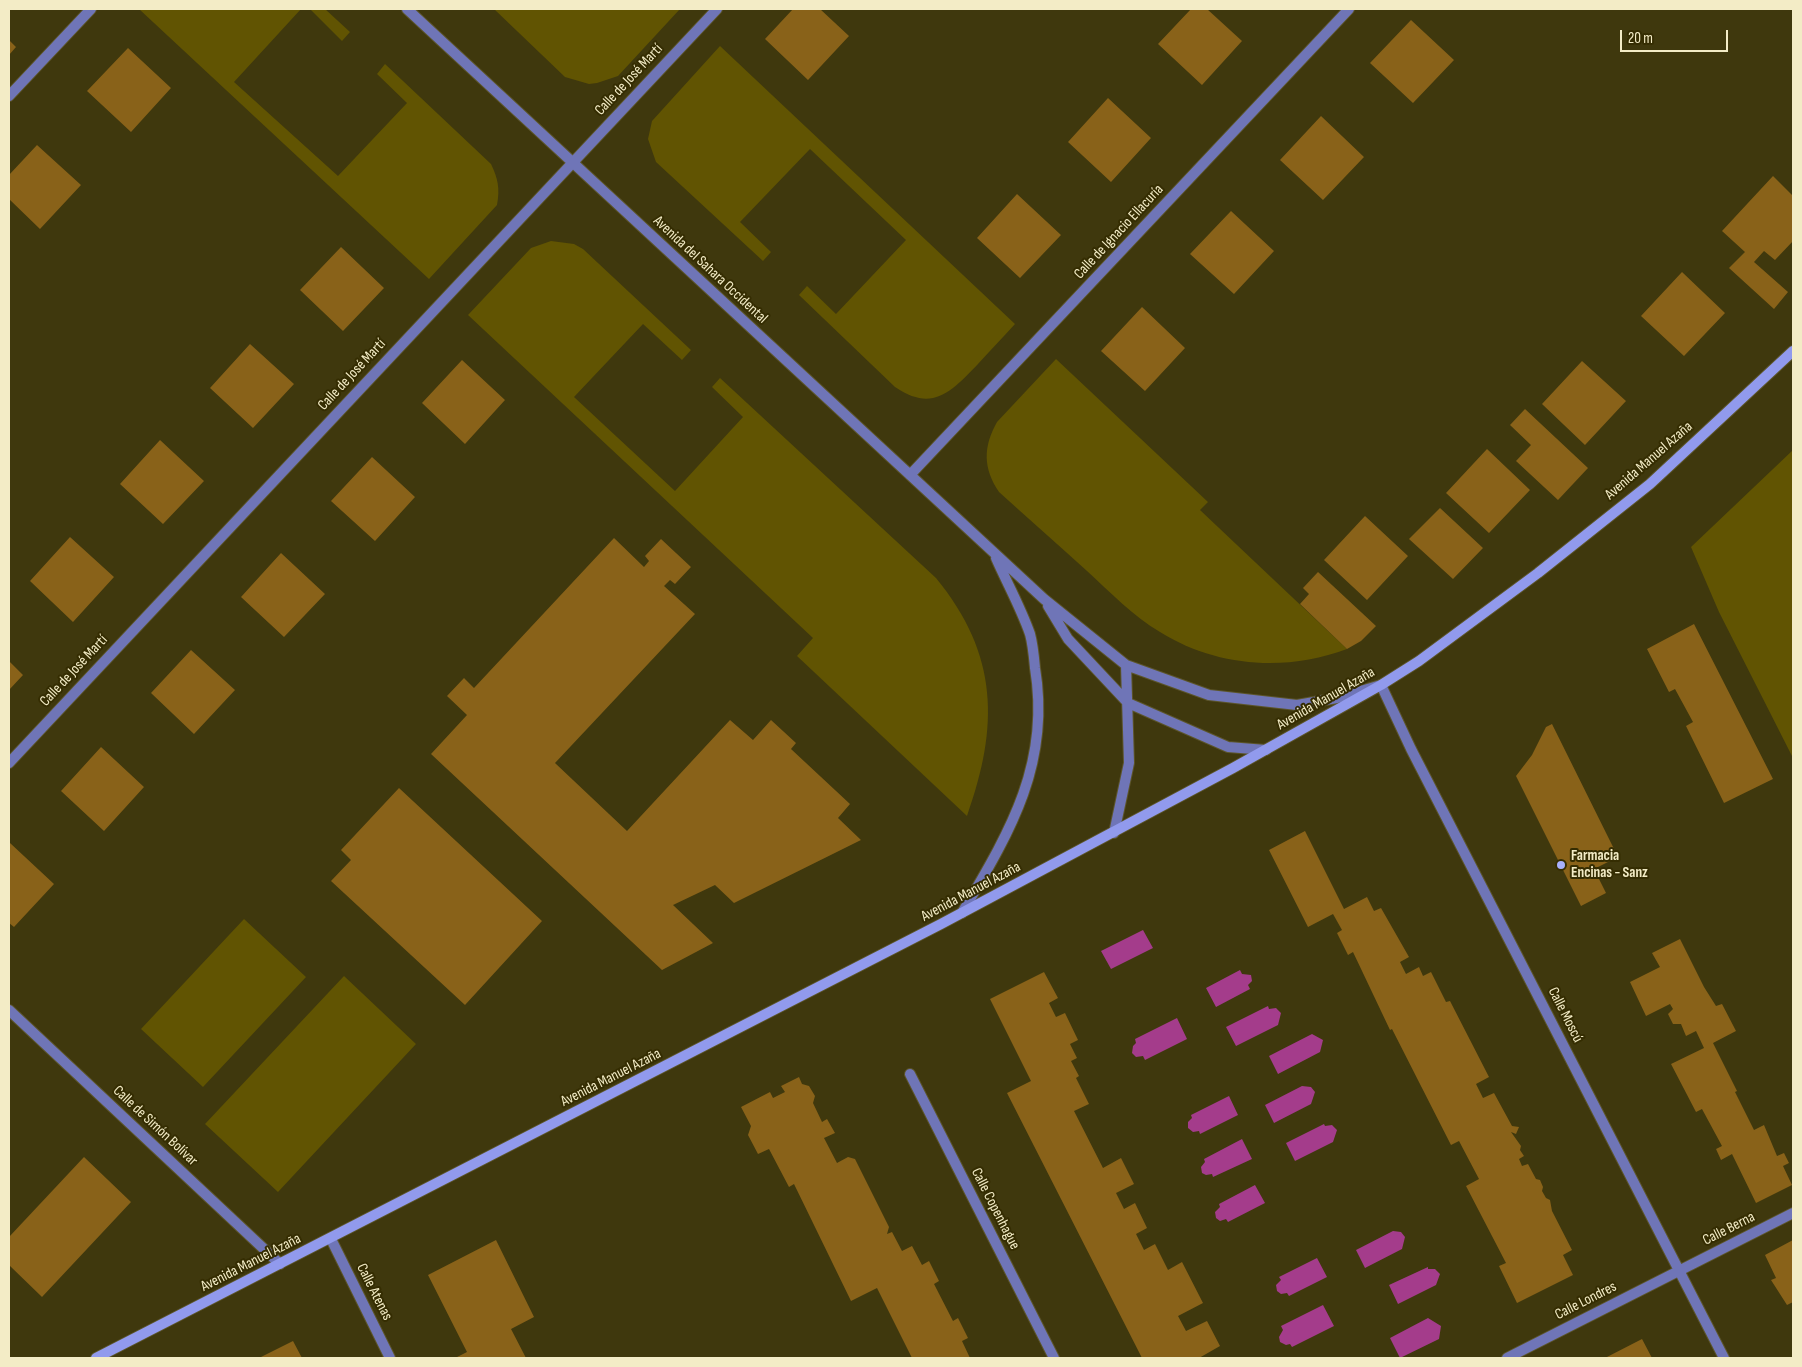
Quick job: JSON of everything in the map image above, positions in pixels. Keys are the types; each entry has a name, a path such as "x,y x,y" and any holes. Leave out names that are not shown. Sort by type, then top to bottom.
{"street":[{"path":"9,96 91,9"},
{"name":"Avenida del Sahara Occidental","path":"407,9 1044,599 1126,665 1209,695 1297,705 1337,698 1381,685"},
{"name":"Calle de José Martí","path":"9,763 716,9"},
{"name":"Calle de Ignacio Ellacuría","path":"910,476 1349,9"},
{"name":"Avenida Manuel Azaña","path":"96,1358 331,1239 962,913 1114,833 1381,685 1419,661 1530,579 1642,490 1793,351"},
{"name":"Avenida del Sahara Occidental","path":"962,913 1003,843 1033,768 1040,726 1038,686 1030,635 993,552"},
{"name":"Avenida del Sahara Occidental","path":"1044,599 1068,639 1128,703 1228,747 1266,750"},
{"path":"1114,833 1129,763 1126,665"},
{"name":"Calle Moscú","path":"1381,685 1420,767 1724,1358"},
{"name":"Calle de Simón Bolívar","path":"9,1010 280,1264"},
{"name":"Calle Copenhague","path":"910,1074 1054,1358"},
{"name":"Calle Berna","path":"1679,1271 1793,1213"},
{"name":"Calle Atenas","path":"331,1239 390,1358"},
{"name":"Calle Londres","path":"1507,1358 1679,1271"}],"shaded area":[{"path":"139,9 301,9 234,82 338,176 407,103 377,74 385,64 491,164 498,184 497,205 429,279"},
{"path":"310,9 325,9 350,32 342,41"},
{"path":"494,9 680,9 618,76 589,84 565,77"},
{"path":"720,46 1015,324 969,374 950,390 931,398 920,398 908,395 895,387 799,295 807,286 836,314 906,240 810,149 740,222 771,252 763,261 656,162 648,139 652,121"},
{"path":"551,241 574,244 583,249 691,350 682,360 643,324 574,397 675,491 743,417 712,387 720,378 936,578 957,607 972,635 982,663 987,692 988,721 985,752 967,816 797,656 813,638 468,315 531,248"},
{"path":"1056,359 1208,502 1200,510 1347,649 1300,661 1276,663 1228,659 1204,653 1182,644 1150,626 1131,611 999,492 988,466 987,449 992,431 997,422"},
{"path":"1793,450 1793,758 1719,612 1691,547"},
{"path":"244,919 306,977 203,1087 141,1029"},
{"path":"1143,930 1153,948 1111,969 1101,951"},
{"path":"1240,970 1242,974 1251,975 1252,981 1248,985 1250,989 1216,1007 1206,988"},
{"path":"344,976 416,1044 278,1192 205,1124"},
{"path":"1268,1006 1269,1009 1276,1008 1281,1013 1278,1025 1236,1046 1226,1027"},
{"path":"1177,1018 1187,1039 1145,1060 1143,1056 1136,1057 1132,1053 1133,1046 1136,1043 1135,1039"},
{"path":"1312,1034 1323,1040 1320,1052 1278,1074 1269,1056"},
{"path":"1302,1086 1311,1087 1315,1092 1311,1104 1274,1123 1265,1105"},
{"path":"1229,1096 1238,1115 1200,1134 1199,1131 1193,1132 1188,1128 1188,1122 1192,1118 1191,1115"},
{"path":"1324,1124 1325,1126 1332,1125 1337,1130 1333,1142 1295,1161 1286,1143"},
{"path":"1242,1139 1252,1159 1213,1177 1212,1174 1206,1175 1202,1173 1201,1167 1205,1162 1204,1159"},
{"path":"1255,1185 1265,1203 1228,1222 1226,1219 1220,1221 1216,1218 1215,1212 1220,1207 1219,1204"},
{"path":"1393,1231 1401,1232 1405,1237 1402,1249 1365,1268 1356,1250"},
{"path":"1317,1258 1327,1277 1289,1296 1287,1293 1281,1294 1277,1291 1276,1285 1281,1280 1279,1277"},
{"path":"1428,1267 1428,1269 1435,1269 1440,1274 1436,1285 1398,1304 1389,1285"},
{"path":"1323,1305 1334,1326 1292,1347 1290,1344 1286,1345 1280,1342 1279,1337 1283,1330 1281,1326"},
{"path":"1428,1318 1441,1326 1439,1339 1400,1358 1390,1338"}],"building":[{"path":"793,9 820,9 849,36 808,80 765,39"},
{"path":"1191,9 1207,9 1242,41 1202,85 1158,44"},
{"path":"1411,20 1454,60 1413,103 1370,63"},
{"path":"9,40 16,47 9,55"},
{"path":"128,48 171,88 131,132 87,91"},
{"path":"1108,98 1151,138 1111,182 1068,142"},
{"path":"1321,116 1364,157 1323,200 1280,160"},
{"path":"37,145 81,185 40,229 9,199 9,175"},
{"path":"1773,176 1793,196 1793,241 1775,260 1764,251 1754,262 1788,292 1774,309 1729,268 1745,252 1722,231"},
{"path":"1017,194 1061,235 1020,278 977,238"},
{"path":"1231,211 1274,251 1234,294 1190,254"},
{"path":"341,247 384,288 343,331 300,290"},
{"path":"1682,272 1725,313 1684,356 1641,316"},
{"path":"1142,307 1185,348 1145,391 1101,351"},
{"path":"250,344 294,384 253,428 210,388"},
{"path":"462,360 505,400 465,444 422,403"},
{"path":"1582,361 1626,401 1585,445 1542,404"},
{"path":"1525,409 1588,468 1558,500 1516,461 1531,445 1510,425"},
{"path":"160,440 204,481 163,524 120,484"},
{"path":"1487,449 1530,490 1489,533 1446,493"},
{"path":"372,457 415,497 375,541 331,501"},
{"path":"1440,508 1483,548 1453,579 1409,539"},
{"path":"1365,516 1408,556 1367,600 1324,560"},
{"path":"70,537 114,577 73,622 30,581"},
{"path":"614,538 644,567 649,561 645,556 661,539 691,567 675,584 670,580 664,586 695,614 555,763 627,831 730,720 753,740 771,720 796,743 791,749 850,804 838,818 861,840 734,903 715,885 673,905 713,943 662,970 431,754 467,715 447,696 464,678 474,688"},
{"path":"281,553 325,594 284,637 241,597"},
{"path":"1318,572 1376,626 1361,641 1347,649 1300,604 1309,594 1303,588"},
{"path":"1694,624 1773,779 1724,803 1686,726 1693,722 1675,689 1669,692 1647,649"},
{"path":"191,650 235,690 194,734 151,693"},
{"path":"9,661 23,675 9,690"},
{"path":"1552,724 1618,857 1594,869 1606,893 1581,906 1516,776 1532,755 1546,727"},
{"path":"101,747 144,787 104,831 61,791"},
{"path":"399,788 542,921 465,1005 331,881 351,860 341,850"},
{"path":"1305,831 1344,909 1367,897 1374,911 1381,908 1409,957 1400,962 1406,974 1419,967 1423,976 1431,972 1446,1002 1450,1001 1489,1077 1476,1084 1483,1098 1494,1093 1512,1126 1519,1127 1516,1134 1511,1132 1521,1146 1520,1150 1524,1156 1519,1159 1522,1166 1528,1164 1536,1179 1540,1180 1543,1187 1542,1191 1546,1198 1550,1200 1552,1211 1572,1250 1563,1255 1573,1275 1517,1303 1499,1266 1506,1263 1466,1186 1479,1179 1459,1141 1451,1145 1392,1029 1390,1030 1353,952 1348,955 1337,933 1342,930 1333,914 1308,927 1269,850"},
{"path":"10,843 54,884 14,927 9,923"},
{"path":"1680,939 1704,987 1716,1006 1722,1004 1736,1031 1713,1043 1737,1091 1735,1092 1754,1130 1764,1125 1777,1156 1784,1153 1789,1163 1783,1166 1792,1185 1756,1203 1732,1154 1721,1160 1716,1149 1722,1146 1702,1109 1696,1112 1671,1064 1704,1048 1696,1031 1686,1036 1681,1024 1673,1024 1668,1014 1673,1009 1670,1004 1646,1016 1630,982 1660,967 1652,953"},
{"path":"1044,972 1058,998 1049,1003 1056,1017 1065,1013 1078,1040 1070,1044 1077,1058 1071,1061 1079,1076 1076,1078 1089,1104 1074,1111 1103,1168 1121,1158 1134,1184 1116,1193 1124,1209 1135,1203 1147,1228 1136,1234 1144,1250 1155,1244 1168,1270 1182,1262 1203,1303 1178,1316 1186,1331 1207,1321 1220,1346 1199,1358 1142,1358 1007,1093 1031,1081 990,999"},
{"path":"799,1077 802,1084 809,1086 815,1096 813,1103 822,1122 827,1119 835,1133 824,1138 837,1163 848,1157 855,1159 889,1227 887,1234 892,1232 902,1251 912,1246 922,1265 929,1261 939,1281 934,1284 953,1321 958,1318 968,1338 962,1341 970,1358 912,1358 877,1288 851,1301 794,1184 789,1187 769,1149 758,1154 748,1135 751,1126 741,1107 770,1092 773,1098 785,1092 781,1086"},
{"path":"84,1157 131,1202 42,1297 9,1265 9,1237"},
{"path":"496,1240 534,1317 511,1329 526,1358 455,1358 467,1352 428,1275"},
{"path":"1793,1240 1793,1302 1787,1305 1771,1280 1776,1278 1765,1255"},
{"path":"1642,1339 1652,1358 1605,1358"},
{"path":"293,1341 302,1358 259,1358"}],"place":[{"name":"Farmacia Encinas - Sanz","path":"1561,865"}]}
